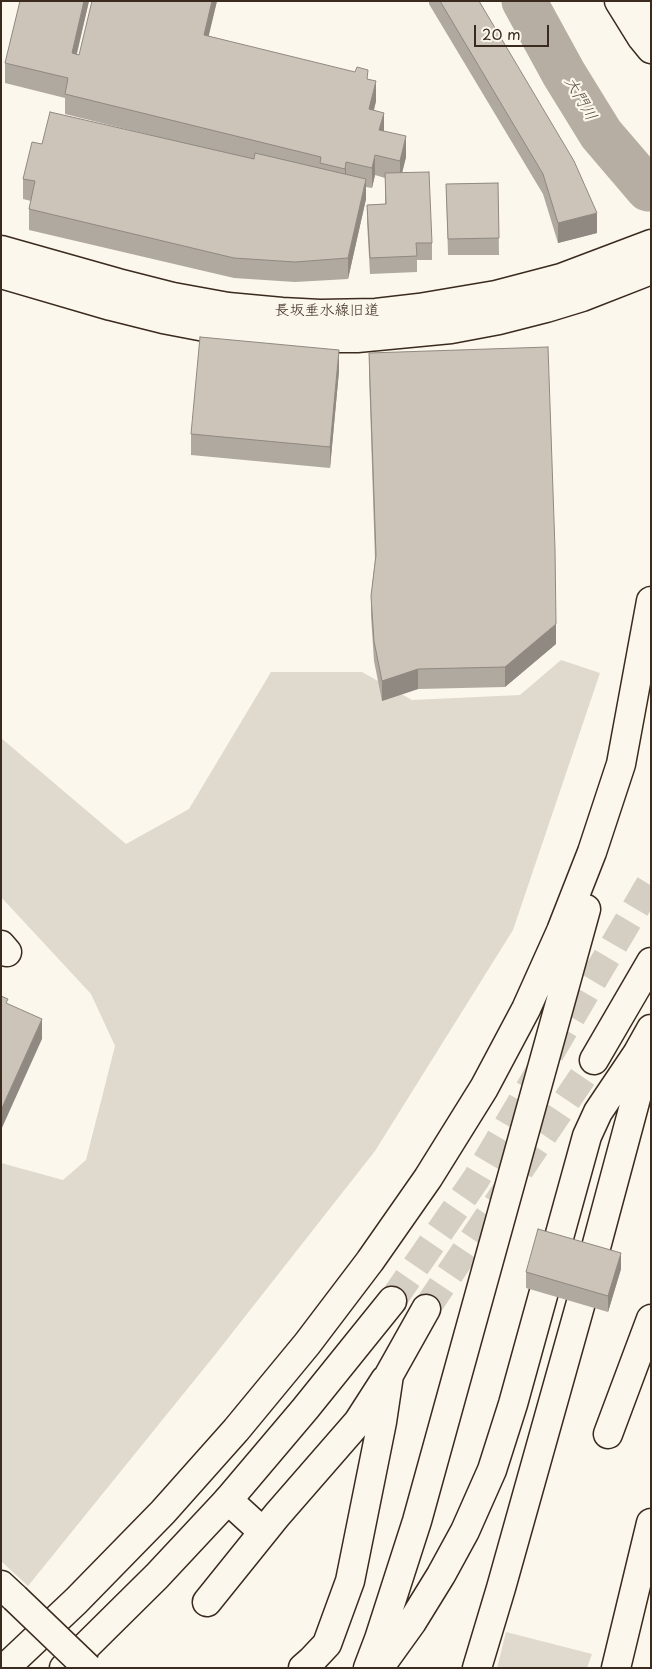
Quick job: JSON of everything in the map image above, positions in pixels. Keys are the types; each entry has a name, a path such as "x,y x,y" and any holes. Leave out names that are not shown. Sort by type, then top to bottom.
{"main road":[{"path":"619,1 651,49"},
{"path":"646,1 651,39"},
{"name":"長坂垂水線旧道","path":"1,250 173,297 228,306 320,314 419,308 496,295 561,278 651,244"},
{"name":"長坂垂水線旧道","path":"1,274 111,306 210,328 258,335 357,338 451,329 499,320 582,297 651,270"},
{"path":"368,1668 417,1521 597,870 621,764 651,601"},
{"path":"5,1668 76,1601 163,1512 236,1430 313,1336 370,1262 428,1178 484,1088 530,1000 561,931 585,870 621,764"},
{"path":"594,1060 651,962"},
{"path":"379,1668 412,1622 441,1575 465,1531 492,1470 551,1273 587,1136 598,1112 637,1054 651,1029"},
{"path":"477,1668 587,1281 651,1045"},
{"path":"64,1668 157,1576 228,1500 392,1300"},
{"path":"207,1602 263,1532 358,1422 389,1375 426,1310"},
{"path":"608,1434 651,1319"},
{"path":"303,1668 327,1644 350,1581 382,1422 389,1375"},
{"path":"228,1500 263,1532"},
{"path":"616,1668 651,1523"},
{"path":"8,1591 88,1668"}],"shaded area":[{"path":"561,660 600,673 513,930 375,1151 214,1356 28,1586 1,1561 1,1163 63,1180 86,1160 115,1046 91,994 1,897 1,738 126,844 189,809 271,672 362,672 412,700 520,695"},
{"path":"506,1632 592,1654 587,1668 497,1668"}],"building":[{"path":"20,1 84,1 72,53 79,55 92,1 212,1 204,35 355,72 357,67 368,70 367,79 376,81 369,109 384,113 379,130 406,136 400,161 375,155 372,168 346,162 345,169 320,163 321,157 65,94 68,78 5,63"},
{"path":"440,1 479,1 574,161 597,213 558,223 543,174"},
{"path":"50,112 254,159 255,153 366,179 348,258 295,262 234,258 29,209 35,181 23,179 32,142 42,144"},
{"path":"429,172 432,243 416,243 417,256 370,258 367,205 386,204 385,173"},
{"path":"498,183 499,238 448,239 446,184"},
{"path":"200,337 339,350 330,447 191,434"},
{"path":"548,347 556,624 505,667 418,669 382,681 374,641 371,596 376,555 369,353"},
{"path":"1,996 8,999 6,1003 42,1019 1,1110"},
{"path":"538,1229 621,1253 608,1296 526,1272"}],"waterway":[{"name":"大門川","path":"524,1 564,74 601,134 648,189"}],"tunnel":[{"path":"392,1301 476,1179 651,882"},
{"path":"426,1309 594,1060"}]}
